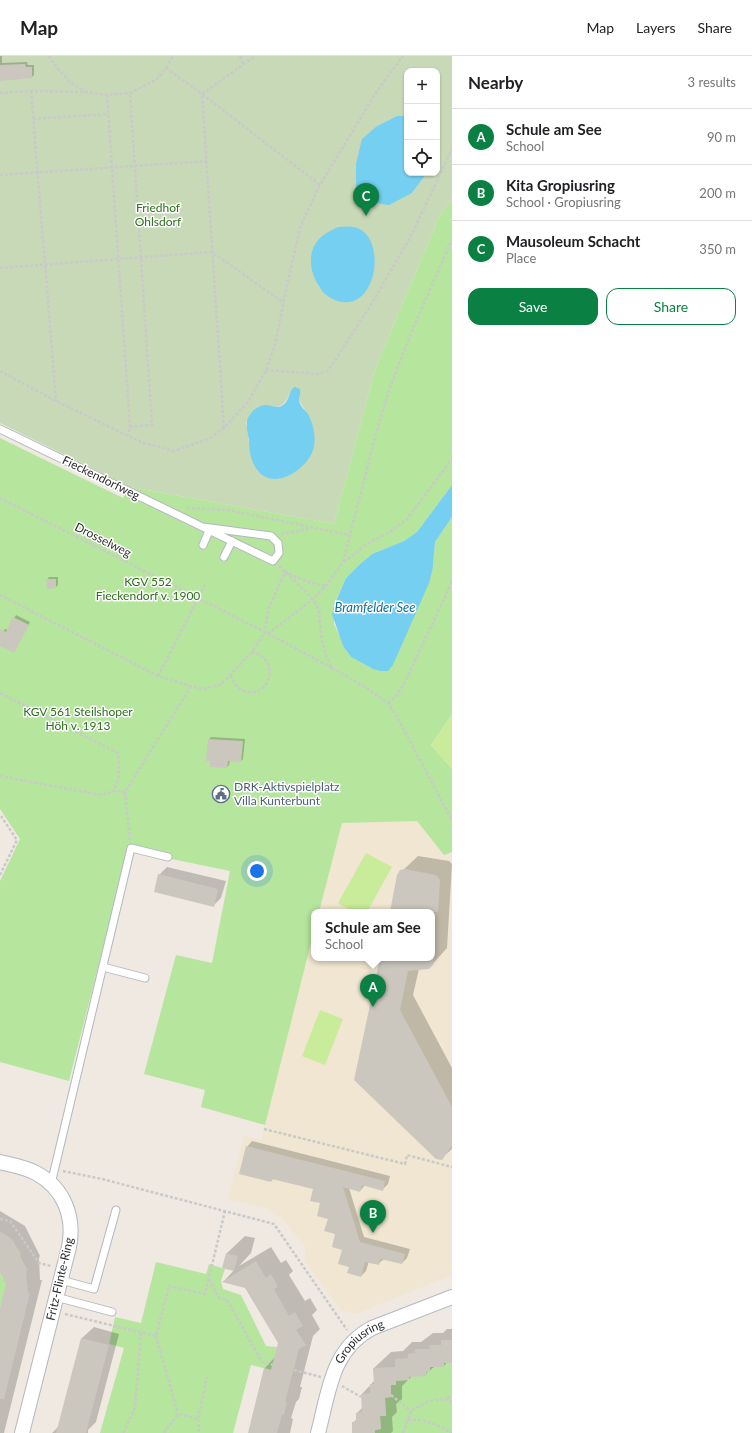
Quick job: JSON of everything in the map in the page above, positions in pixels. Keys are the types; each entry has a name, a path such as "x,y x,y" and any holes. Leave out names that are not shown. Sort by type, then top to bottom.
{"street":[{"name":"Fritz-Flinte-Ring","path":"0,1162 29,1170 41,1176 51,1184 64,1201 70,1220 71,1240 22,1433"},
{"name":"Gropiusring","path":"318,1433 332,1380 341,1356 354,1340 372,1328 452,1297"}],"lane":[{"name":"Fieckendorfweg","path":"0,429 273,561"},
{"name":"Fieckendorfweg","path":"206,529 271,536"},
{"path":"203,545 206,529"},
{"path":"271,536 277,540 279,546 279,553 273,561"},
{"path":"224,557 232,541"},
{"path":"51,1184 131,848 168,857"},
{"path":"103,967 145,978"},
{"path":"62,1274 94,1288 116,1210"},
{"path":"56,1298 112,1312"}],"path":[{"path":"49,56 57,68 71,83 86,92"},
{"path":"0,93 31,90 86,92 107,95 130,93 156,80 166,68 172,56"},
{"path":"240,56 243,64"},
{"path":"202,94 255,56"},
{"path":"0,371 56,401 141,442 174,450 208,440 224,428 248,402 266,370 275,345 301,225 320,184 375,94 403,56"},
{"path":"166,68 320,184"},
{"path":"31,90 56,401"},
{"path":"130,93 152,425 130,427"},
{"path":"202,94 224,428"},
{"path":"107,95 130,427 128,435"},
{"path":"33,119 108,114"},
{"path":"266,370 318,374 327,371 372,303 411,236 452,149"},
{"path":"0,175 207,161"},
{"path":"343,562 374,441 389,390 412,331 452,239"},
{"path":"0,268 212,252 284,302"},
{"path":"268,634 326,586 343,562 367,544 390,532 406,520 452,459"},
{"name":"Drosselweg","path":"0,498 268,634 332,668 388,704"},
{"path":"182,508 228,510 350,535"},
{"path":"271,536 312,528"},
{"path":"273,561 312,599 319,610 322,642 326,656 332,668"},
{"path":"285,572 309,582 326,586"},
{"path":"0,595 158,676 201,688 220,685 252,652 264,632 268,610 285,572"},
{"path":"452,582 404,684 397,695 388,704 404,730 452,820"},
{"path":"158,676 206,585"},
{"path":"231,674 234,683 247,692 256,691 266,685 269,680 270,666 264,657 252,652"},
{"path":"131,848 125,792 191,686"},
{"path":"0,693 118,753 119,773 117,785 113,791"},
{"path":"0,776 102,795 113,791 125,792"},
{"path":"0,875 17,840 1,816"},
{"path":"264,1129 405,1164 407,1155 452,1167"},
{"path":"55,1169 102,1179 274,1224 354,1340"},
{"path":"178,1414 156,1336 168,1286 205,1294 225,1211"},
{"path":"0,1219 10,1221 39,1263 62,1274"},
{"path":"209,1279 219,1298 228,1300 262,1362 273,1364"},
{"path":"53,1312 156,1336"},
{"path":"123,1433 135,1408 141,1333"},
{"path":"294,1370 332,1380 361,1396"},
{"path":"199,1433 198,1419 207,1377"},
{"path":"391,1395 411,1411"},
{"path":"403,1433 411,1411 429,1401 446,1399 452,1396"},
{"path":"446,1399 452,1402"},
{"path":"178,1414 198,1419"},
{"path":"164,1433 178,1414"},
{"path":"408,1420 418,1419 439,1425 452,1433"}],"shaded area":[{"path":"417,820 444,855 452,852 452,1275 356,1314 341,1310 304,1260 306,1248 281,1217 266,1208 228,1199 244,1136 261,1140 311,943 311,961 435,961 435,909 320,909 342,823"}],"green space":[{"name":"Friedhof Ohlsdorf","path":"0,56 452,56 452,199 440,215 376,367 334,524 130,487 0,423","holes":["292,389 300,393 299,401 307,413 259,472 255,466 251,454 246,423 265,405 280,406 283,404"]},
{"path":"452,199 452,485 417,532 404,541 372,554 346,578 335,602 334,624 343,646 351,657 373,669 393,665 433,567 435,542 452,517 452,714 431,745 452,769 452,852 444,855 417,821 342,823 320,909 311,909 311,943 265,1125 201,1107 205,1090 144,1074 176,955 212,963 230,871 128,850 69,1081 0,1062 0,881 20,839 0,809 0,438 123,498 130,487 334,524 376,367 440,215"},
{"path":"452,714 452,769 431,745"},
{"path":"366,853 392,867 369,909 349,909 338,903"},
{"path":"320,1010 343,1019 325,1065 302,1056"},
{"path":"156,1262 206,1274 209,1264 225,1269 221,1281 223,1289 241,1295 266,1346 277,1347 271,1370 251,1365 233,1433 100,1433 124,1348 109,1344 115,1317 141,1323"},
{"path":"0,1273 3,1279 7,1278 4,1305 1,1304 0,1308"},
{"path":"444,1363 452,1363 452,1433 375,1433 375,1430 381,1429 380,1416 386,1416 385,1398 391,1397 391,1385 396,1385 396,1381 409,1380 409,1377 430,1372 430,1367 444,1367"}],"water":[{"path":"397,116 404,116 404,176 425,176 412,193 389,205 369,202 356,186 356,164 362,139 377,126"},
{"path":"338,227 353,227 364,232 371,242 374,254 374,268 371,282 365,293 355,300 343,302 329,297 323,292 316,281 311,265 313,248 318,240 323,235"},
{"path":"295,387 300,389 299,401 301,406 308,414 313,425 314,446 307,462 292,474 283,478 274,479 266,477 256,468 251,457 247,429 248,419 254,410 263,405 279,407 285,404 292,389"},
{"name":"Bramfelder See","path":"452,485 452,517 435,542 433,567 429,583 393,665 388,671 373,669 351,657 343,646 332,614 335,603 346,578 372,554 404,541 417,532"}],"building":[{"path":"25,64 26,67 32,67 32,78 0,81 0,65"},
{"path":"46,579 56,579 56,588 47,589"},
{"path":"13,617 29,625 14,653 0,646 0,629 6,632"},
{"path":"208,739 243,741 241,762 228,761 227,768 210,767 210,761 206,761"},
{"path":"405,869 435,875 438,877 440,880 438,912 435,912 435,909 391,909 397,875 400,870"},
{"path":"158,874 218,889 214,907 154,892"},
{"path":"379,961 434,961 433,965 429,969 408,971 400,1010 452,1107 452,1146 442,1160 436,1159 354,1080"},
{"path":"246,1146 385,1181 383,1191 362,1185 360,1192 343,1187 360,1242 405,1254 402,1264 380,1259 379,1265 365,1262 361,1277 347,1273 349,1267 338,1264 342,1250 332,1247 335,1234 324,1231 328,1219 317,1216 320,1203 310,1201 313,1189 272,1179 271,1182 239,1174"},
{"path":"0,1231 12,1239 21,1254 22,1260 28,1270 26,1271 28,1293 30,1293 4,1399 0,1399 0,1308 6,1284 0,1273"},
{"path":"226,1253 238,1256 234,1271 222,1268"},
{"path":"256,1261 266,1278 271,1274 278,1287 274,1289 289,1316 295,1312 303,1326 296,1330 306,1345 299,1349 285,1402 287,1402 284,1415 282,1415 277,1433 248,1433 264,1368 271,1370 278,1343 245,1288 222,1282"},
{"path":"81,1338 109,1345 86,1433 56,1433"},
{"path":"441,1340 452,1340 452,1363 444,1363 444,1367 430,1367 430,1372 426,1372 426,1376 409,1377 409,1380 396,1381 396,1385 391,1385 391,1397 385,1398 386,1416 380,1416 381,1429 375,1430 375,1433 352,1433 352,1422 356,1422 356,1413 362,1412 361,1394 370,1393 370,1384 374,1384 373,1368 395,1367 395,1359 408,1358 408,1354 415,1353 415,1349 430,1349 429,1345 441,1345"}],"place":[{"name":"Mausoleum Schacht","path":"366,216"},
{"name":"DRK-Aktivspielplatz Villa Kunterbunt","path":"221,794"},
{"name":"Schule am See","path":"373,1007"},
{"name":"Kita Gropiusring","path":"373,1233"}],"park label":[{"name":"KGV 552 Fieckendorf v. 1900","path":"148,589"},
{"name":"KGV 561 Steilshoper Höh v. 1913","path":"78,719"}]}
